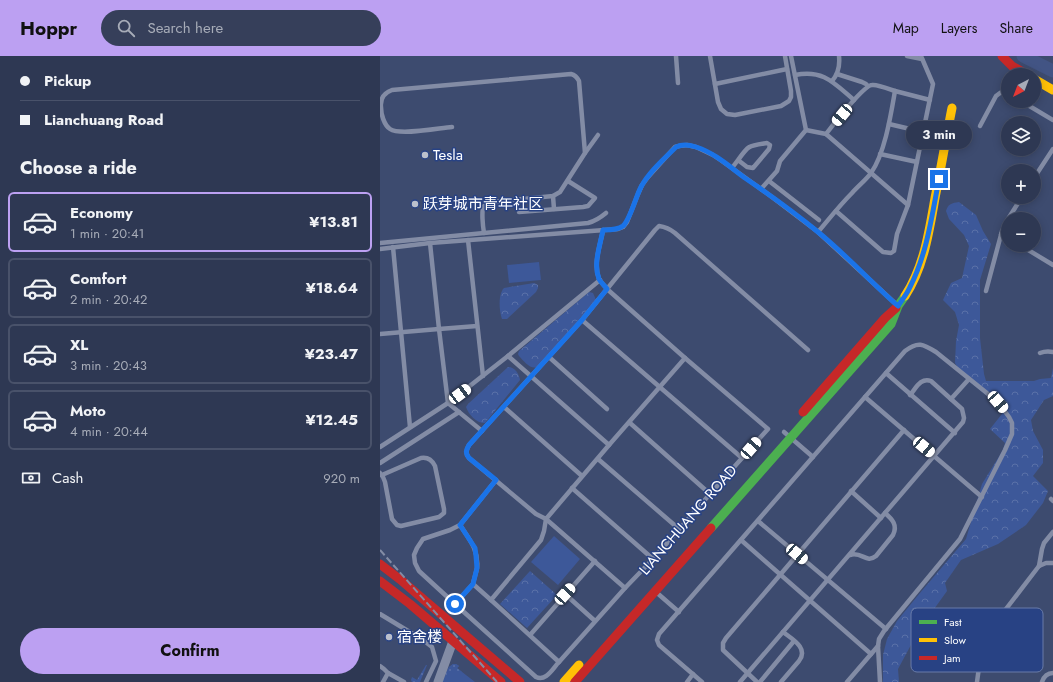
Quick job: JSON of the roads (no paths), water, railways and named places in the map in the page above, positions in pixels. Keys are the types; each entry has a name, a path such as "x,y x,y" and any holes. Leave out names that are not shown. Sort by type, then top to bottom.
{"street":[{"path":"1002,56 1016,68"},
{"path":"1041,83 1053,90"},
{"name":"LIANCHUANG ROAD","path":"564,682 787,435 892,324 898,306 910,288 920,266 928,236 952,108"},
{"name":"LIANCHUANG ROAD","path":"575,682 655,591 787,435"},
{"path":"380,564 520,682"},
{"path":"380,581 410,604 502,682"},
{"path":"438,682 453,641"},
{"path":"580,682 584,671"}],"lane":[{"path":"676,56 678,83"},
{"path":"710,56 718,102 721,109 727,114 735,115 781,106 789,101 791,92 785,56"},
{"path":"791,56 806,130"},
{"path":"832,81 837,74 839,56"},
{"path":"836,211 883,252 891,253 894,251 897,234 908,205 933,84 921,58 907,56"},
{"path":"715,84 787,68"},
{"path":"794,75 804,73 818,74 832,81 854,100"},
{"path":"452,127 401,133 391,130 387,126 381,112 380,104 383,96 392,90 574,74 579,81 585,153"},
{"path":"837,74 862,82 868,86"},
{"path":"826,134 854,100 872,84 930,100"},
{"path":"818,232 851,193 870,174 876,164 889,124 896,91"},
{"path":"980,126 996,96 1001,93"},
{"path":"1033,108 1053,120"},
{"path":"889,124 923,132"},
{"path":"806,130 826,134 870,174 908,205"},
{"path":"761,189 777,171 780,161 806,130"},
{"path":"484,233 483,208 488,203 553,196 560,192 598,135"},
{"path":"732,168 746,149 751,145 767,142 770,145 770,149 753,168 747,167 738,160"},
{"path":"380,249 430,243 618,229 623,227 627,222 642,185 648,177 676,147 687,145 696,147 713,155 818,232 898,306"},
{"path":"1041,167 1053,148"},
{"path":"880,154 917,162"},
{"path":"519,212 583,208 588,206 595,198 568,181"},
{"path":"768,181 819,220"},
{"path":"553,196 554,209"},
{"path":"380,242 588,223 596,221 606,212"},
{"path":"625,588 546,519 536,514 467,455 469,445 582,320 659,226 670,229 675,233 808,350"},
{"path":"496,480 460,525 423,539 414,555 415,563 419,571 539,679 545,677 559,662 768,429 607,289 600,280 597,267 603,230"},
{"path":"986,291 1001,234"},
{"path":"468,240 482,376"},
{"path":"430,243 448,403 482,431"},
{"path":"394,247 410,427"},
{"path":"1032,252 1053,265"},
{"path":"380,447 448,403 508,356 600,280"},
{"path":"582,320 742,458"},
{"path":"380,334 477,326"},
{"path":"702,682 659,645 657,640 659,634 905,351 912,345 920,344 927,346 936,352 998,402 1004,409 1012,424 1012,434 960,539 879,639 880,682"},
{"path":"1040,353 1048,351 1053,352"},
{"path":"508,356 610,445"},
{"path":"549,357 607,409"},
{"path":"491,600 541,540 546,519 685,358"},
{"path":"886,373 954,433"},
{"path":"951,399 969,379"},
{"path":"740,682 963,422 964,413 962,409 931,381 922,381 910,395"},
{"path":"865,397 982,497"},
{"path":"504,407 582,476"},
{"path":"380,463 459,412"},
{"path":"630,423 710,494"},
{"path":"794,641 759,682 747,674 723,650 723,643 726,638 904,430"},
{"path":"787,435 813,457"},
{"path":"425,457 429,459 435,466 444,513 439,518 401,526 397,525 392,519 385,482 381,474 421,458 425,457"},
{"path":"598,459 679,529"},
{"path":"572,488 652,559"},
{"path":"851,491 881,518"},
{"path":"848,556 856,554 869,559 876,556 894,535 895,531 894,522 885,513"},
{"path":"758,521 886,629"},
{"path":"455,604 473,584 477,568 475,548 460,525"},
{"path":"1007,608 1039,566 1044,543 1053,532"},
{"path":"741,540 871,654"},
{"path":"530,635 595,561"},
{"path":"1039,566 1046,563 1053,563"},
{"path":"473,584 559,662"},
{"path":"655,591 678,612"},
{"path":"565,594 595,621"},
{"path":"380,614 432,647 436,661 426,682"},
{"path":"781,682 802,657 803,653 802,648 783,632"},
{"path":"847,682 878,646"},
{"path":"380,666 388,673 404,682"},
{"path":"977,682 978,672"},
{"path":"383,682 388,673"},
{"path":"1042,682 1046,675 1053,673"},
{"path":"687,682 693,674"}],"waterway":[{"path":"1023,56 1053,71"}],"railway":[{"path":"380,550 497,682"}],"place":[{"name":"Tesla","path":"425,155"},
{"name":"跃芽城市青年社区","path":"415,204"},
{"name":"宿舍楼","path":"389,637"}]}
